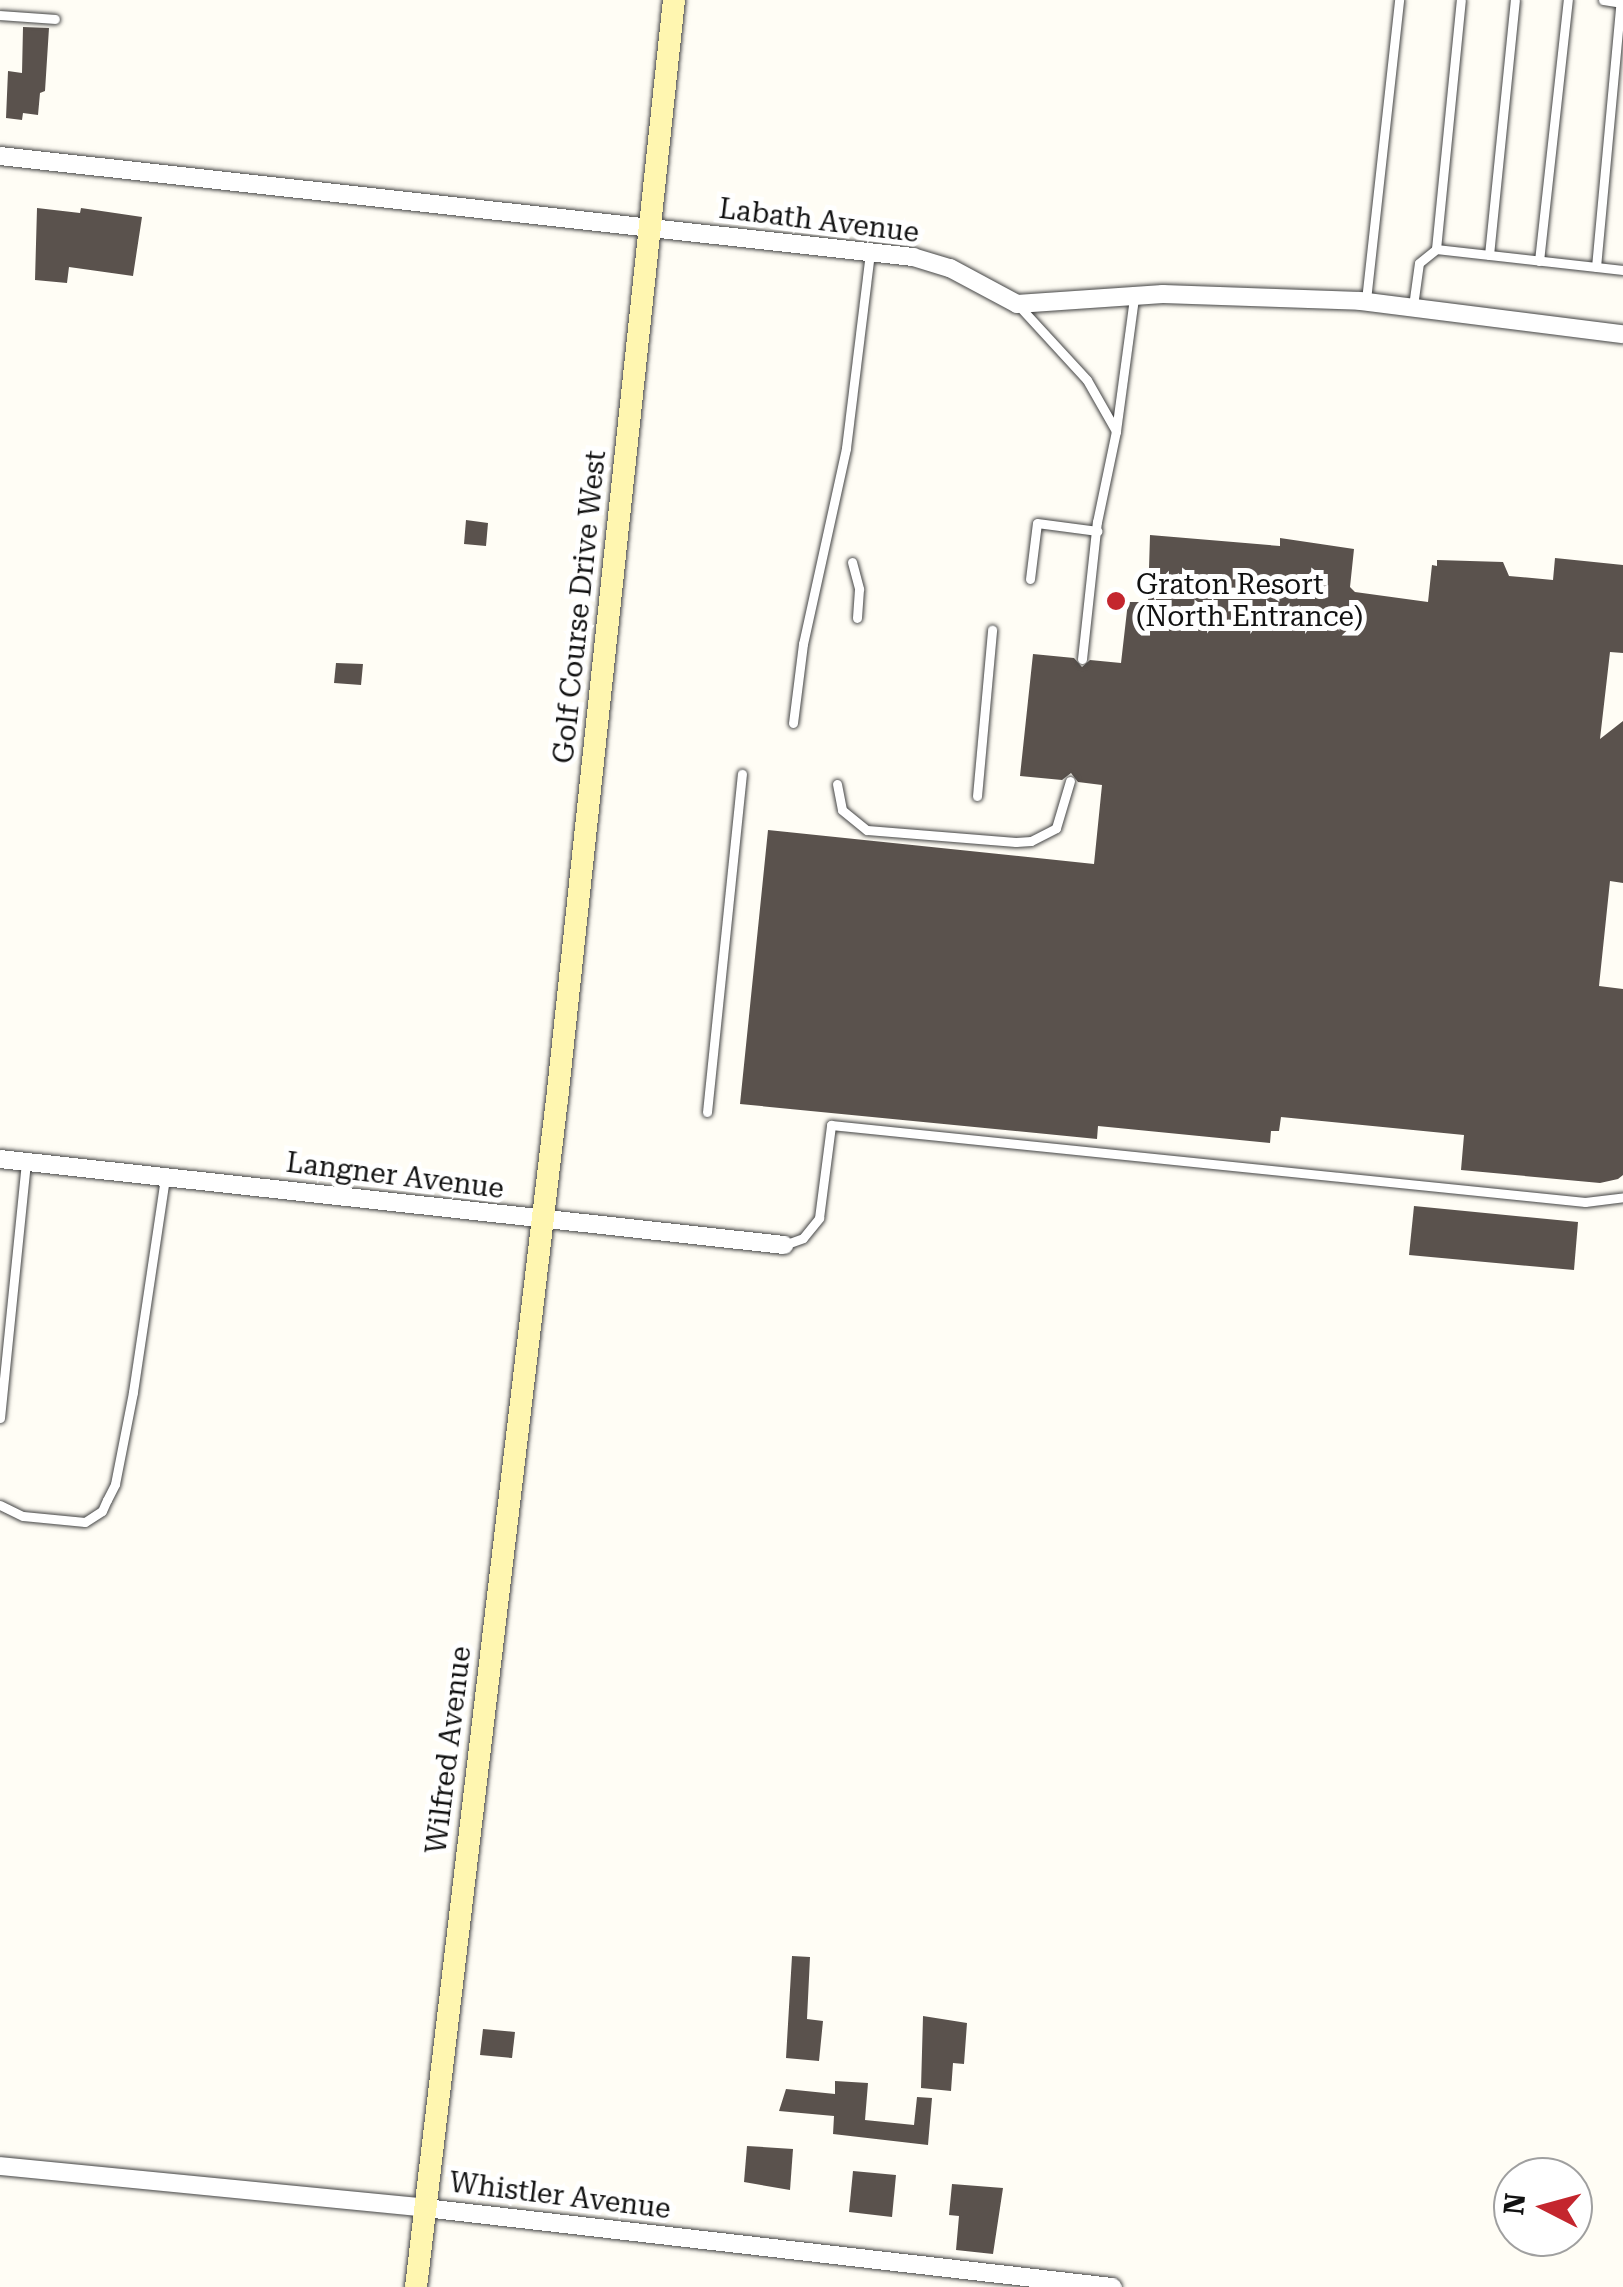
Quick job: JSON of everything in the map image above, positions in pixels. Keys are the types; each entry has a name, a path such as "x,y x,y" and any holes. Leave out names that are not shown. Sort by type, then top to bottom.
{"street":[{"name":"Golf Course Drive West","path":"543,1220 674,0"},
{"name":"Labath Avenue","path":"0,156 650,231 913,257 950,268 1017,304"},
{"path":"1017,304 1134,297 1366,302 1623,334"},
{"name":"Langner Avenue","path":"0,1159 784,1245"},
{"name":"Wilfred Avenue","path":"416,2287 543,1220"},
{"name":"Whistler Avenue","path":"0,2166 425,2208 1112,2287"}],"lane":[{"path":"1366,302 1398,0"},
{"path":"1413,306 1419,263 1436,249 1460,0"},
{"path":"1489,255 1515,0"},
{"path":"1538,261 1568,0"},
{"path":"1596,267 1622,2 1603,0"},
{"path":"0,15 55,19"},
{"path":"1436,249 1623,270"},
{"path":"793,723 802,644 846,448 870,252"},
{"path":"1082,659 1096,531 1116,431 1134,297"},
{"path":"1017,304 1086,380 1116,431"},
{"path":"1030,579 1037,523 1096,531"},
{"path":"852,562 859,589 857,618"},
{"path":"977,796 992,630"},
{"path":"707,1112 742,774"},
{"path":"837,784 842,810 868,830 1016,842 1031,841 1056,828 1070,781"},
{"path":"784,1245 803,1238 819,1218 831,1124 1585,1202 1623,1197"},
{"path":"0,1418 26,1161"},
{"path":"0,1505 23,1516 85,1522 102,1511 108,1500 133,1392 164,1177"}],"building":[{"path":"23,27 49,28 45,91 40,93 38,115 23,113 22,120 6,118 8,71 22,73"},
{"path":"37,208 80,213 81,208 142,217 133,276 69,267 67,283 35,280"},
{"path":"466,520 488,523 486,546 464,544"},
{"path":"1150,535 1280,546 1280,538 1354,549 1350,587 1355,592 1428,602 1432,565 1437,566 1437,560 1503,562 1509,576 1553,580 1555,558 1623,565 1623,653 1610,652 1600,739 1623,721 1623,883 1610,881 1599,986 1623,989 1623,1175 1618,1179 1600,1183 1461,1170 1464,1135 1281,1117 1279,1131 1271,1131 1270,1143 1098,1126 1097,1139 740,1104 768,830 1094,864 1102,785 1078,782 1071,773 1062,780 1020,776 1033,654 1074,658 1082,667 1090,660 1121,663 1128,602 1148,602"},
{"path":"336,663 363,664 361,685 334,683"},
{"path":"1414,1206 1578,1222 1574,1270 1409,1255"},
{"path":"792,1956 810,1957 807,2019 823,2021 819,2061 786,2058"},
{"path":"923,2016 967,2023 964,2064 953,2063 951,2091 921,2088"},
{"path":"483,2029 515,2032 512,2058 480,2055"},
{"path":"835,2081 868,2083 865,2120 914,2125 917,2097 932,2098 928,2145 833,2134 834,2116 779,2111 786,2089 835,2094"},
{"path":"747,2146 793,2149 790,2190 744,2182"},
{"path":"853,2171 896,2175 892,2217 849,2212"},
{"path":"952,2184 1003,2188 993,2254 956,2250 959,2216 949,2215"}],"place":[{"name":"Graton Resort (North Entrance)","path":"1116,601"}]}
